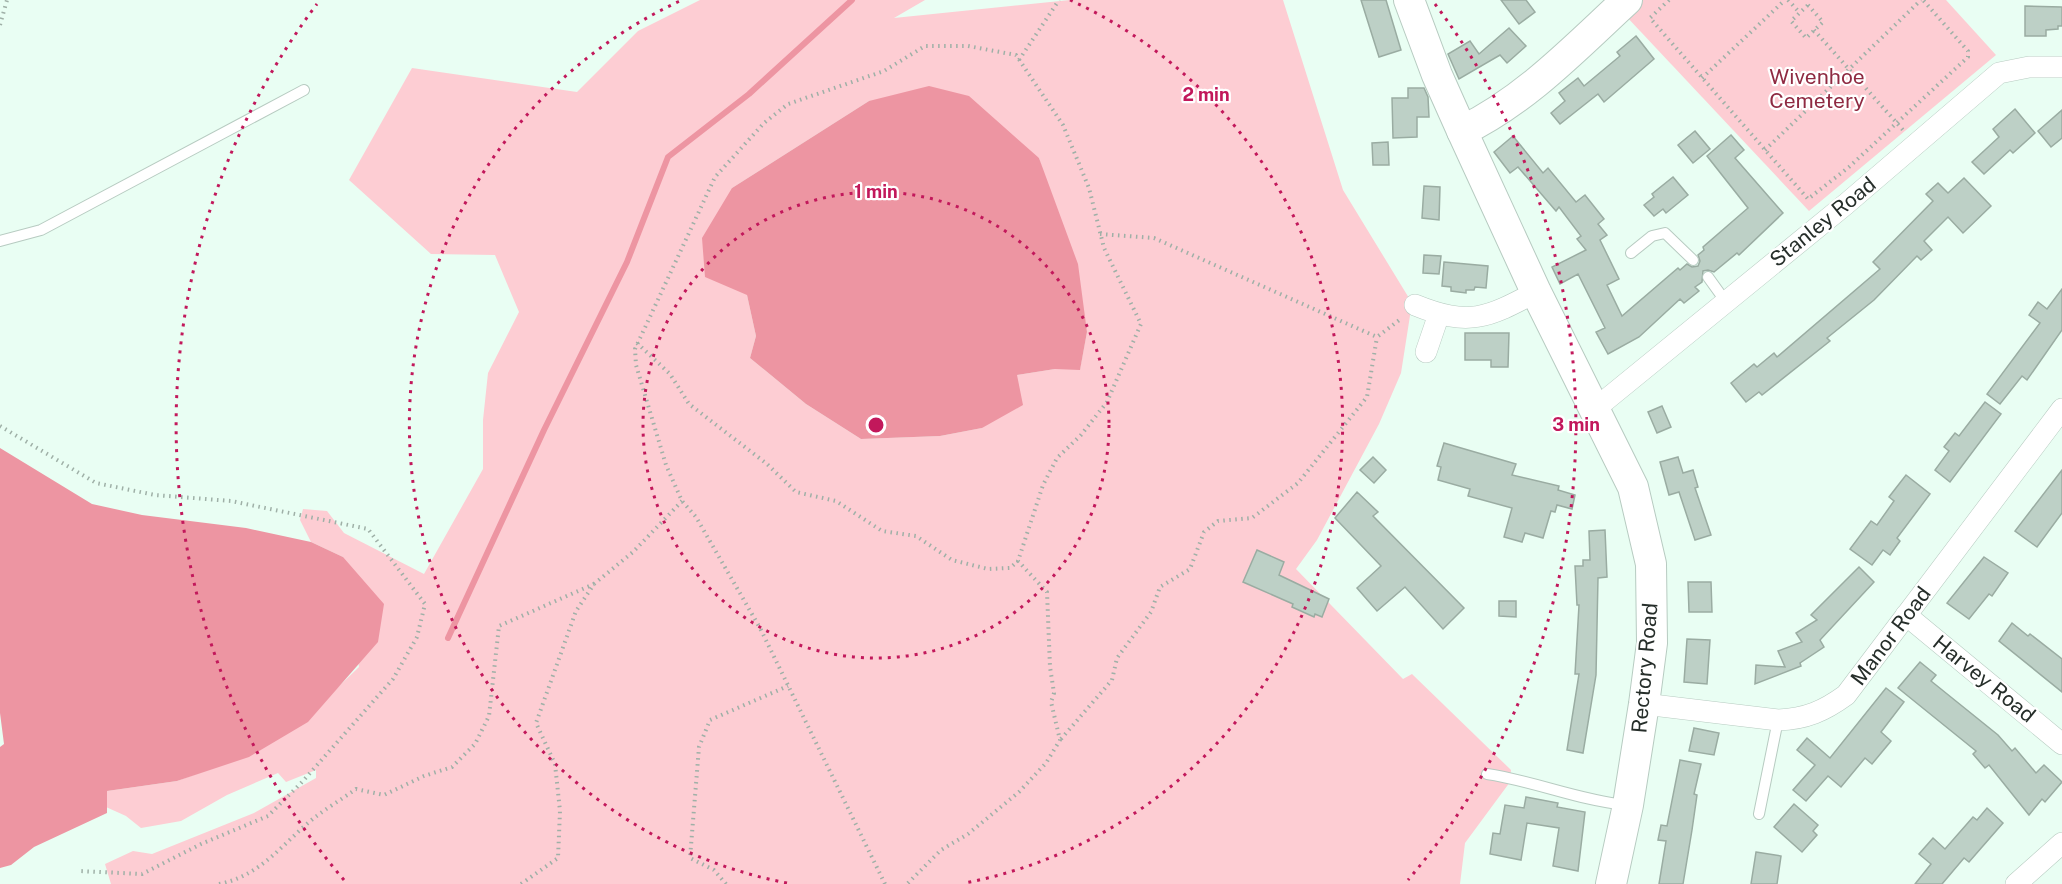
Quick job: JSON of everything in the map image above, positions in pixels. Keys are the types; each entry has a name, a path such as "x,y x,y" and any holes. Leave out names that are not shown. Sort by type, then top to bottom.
{"street":[{"name":"Rectory Road","path":"1409,0 1437,75 1536,292 1596,408 1633,487 1651,564 1652,643 1628,805 1611,884"},
{"path":"1462,131 1494,115 1523,94 1627,0"},
{"name":"Stanley Road","path":"1596,408 1916,145 2000,73 2029,67 2062,67"},
{"path":"1415,304 1439,314 1482,318 1536,292"},
{"path":"1426,352 1439,314"},
{"name":"Manor Road","path":"1644,704 1778,720 1796,719 1821,712 1846,695 2062,409"},
{"name":"Harvey Road","path":"1906,615 2062,744"},
{"path":"2016,884 2062,843"}],"lane":[{"path":"0,241 41,230 304,90"},
{"path":"1631,253 1653,236 1665,233 1693,260"},
{"path":"1708,277 1726,302"},
{"path":"1759,814 1778,720"},
{"path":"1487,774 1511,778 1596,802 1628,805"}],"path":[{"path":"0,25 7,0"},
{"path":"1019,60 1059,0"},
{"path":"1669,0 1650,18 1702,78 1765,150 1808,199 1849,167 1897,123 1968,57 1968,51 1922,0 1765,150"},
{"path":"1702,78 1786,0 1800,13"},
{"path":"1809,5 1823,22 1806,38 1791,21 1800,13 1809,5"},
{"path":"1814,30 1916,145"},
{"path":"637,343 670,374 688,404 767,464 796,492 836,501 882,531 916,536 952,560 988,568 1010,568 1018,561 1043,485 1058,458 1107,402 1141,324 1104,248 1089,188 1063,125 1016,55 969,46 925,46 884,71 788,104 764,123 715,177 637,343 635,350 636,365 666,465 682,501 696,517 760,627 885,884"},
{"path":"1100,234 1154,238 1377,337"},
{"path":"908,884 941,850 968,834 1019,792 1046,763 1060,740 1113,680 1117,658 1151,612 1160,587 1190,569 1204,532 1218,521 1252,519 1298,483 1367,397 1377,337 1415,304"},
{"path":"0,426 96,483 155,495 231,501 368,529 424,604 417,637 393,679 303,781 268,816 201,844 142,874 80,871"},
{"path":"219,884 230,882 263,865 313,818 356,789 384,795 424,776 452,767 475,744 489,716 499,626 594,584 633,552 682,501"},
{"path":"1018,561 1047,592 1050,667 1054,693 1051,702 1060,740"},
{"path":"521,884 558,858 560,811 555,764 536,723 576,611 594,584"},
{"path":"726,884 714,870 690,858 699,747 710,720 788,686"}],"green space":[{"path":"700,0 925,0 894,18 1070,0 1283,0 1343,190 1412,303 1401,373 1379,424 1317,540 1296,569 1403,679 1412,674 1511,770 1510,782 1465,843 1460,884 111,884 105,864 133,851 152,854 254,813 316,778 316,770 286,782 278,773 227,795 181,821 141,828 126,816 106,807 107,791 177,781 210,769 334,691 359,667 343,557 311,542 300,520 303,509 327,511 344,533 424,574 483,469 483,420 488,373 519,312 495,255 431,254 349,180 412,68 577,92 638,31","holes":["869,101 1039,158 1082,304 1087,332 1080,369 1055,369 1017,375 982,428 940,436 861,439 806,404 750,358 756,336 747,295 732,188"]},
{"name":"Wivenhoe Cemetery","path":"1641,0 1946,0 1996,55 1809,211 1625,15"}],"shaded area":[{"path":"929,86 969,96 1039,158 1078,264 1087,332 1080,370 1055,369 1017,375 1023,405 982,428 940,436 861,439 806,404 750,358 756,336 747,295 705,277 702,238 732,188 869,101"},
{"path":"0,448 92,504 142,515 246,528 311,542 343,557 384,604 378,642 308,722 249,757 177,781 107,791 107,813 34,847 11,865 0,868 0,747 4,744 0,713"}],"building":[{"path":"1361,0 1386,0 1401,50 1379,57"},
{"path":"1501,0 1526,0 1535,12 1519,24"},
{"path":"2025,6 2062,7 2062,26 2058,26 2058,29 2046,30 2046,36 2025,36"},
{"path":"1509,28 1526,46 1507,63 1500,55 1459,79 1448,54 1470,41 1479,54"},
{"path":"1636,36 1654,59 1604,102 1598,94 1560,124 1551,113 1565,101 1559,93 1578,78 1584,86 1620,56 1617,52"},
{"path":"1408,88 1424,88 1428,97 1429,117 1417,117 1417,137 1393,138 1392,98 1408,98"},
{"path":"2015,109 2035,133 2013,153 2010,150 1984,174 1972,162 1999,137 1993,129"},
{"path":"2062,110 2062,138 2051,147 2038,131"},
{"path":"1695,131 1710,149 1693,163 1678,145"},
{"path":"1731,135 1744,150 1735,158 1783,213 1739,255 1737,253 1714,272 1703,271 1702,282 1695,287 1699,291 1684,303 1680,299 1639,337 1608,354 1596,332 1605,328 1578,274 1560,284 1552,267 1586,250 1577,239 1581,236 1559,207 1556,211 1518,167 1510,173 1494,152 1513,136 1543,173 1548,168 1576,202 1585,195 1604,219 1598,224 1607,235 1600,240 1619,279 1607,285 1622,316 1678,268 1680,270 1687,264 1692,267 1698,266 1700,261 1698,255 1704,250 1703,247 1748,208 1707,156"},
{"path":"1388,142 1389,165 1373,165 1372,143"},
{"path":"1673,177 1688,195 1666,213 1663,209 1654,216 1644,205 1654,197 1652,194"},
{"path":"1964,178 1991,206 1963,233 1948,217 1924,241 1932,250 1921,260 1917,256 1874,300 1827,338 1830,341 1762,395 1759,392 1746,402 1731,383 1754,364 1757,367 1774,353 1777,357 1880,269 1873,262 1933,201 1926,194 1938,183 1948,193"},
{"path":"1424,186 1440,187 1439,220 1422,218"},
{"path":"1424,255 1441,256 1439,274 1423,273"},
{"path":"1444,262 1488,266 1486,288 1475,287 1474,290 1466,290 1466,293 1451,291 1451,287 1442,286"},
{"path":"2062,289 2062,330 2027,380 2022,376 2000,404 1987,394 2040,323 2029,315 2038,302 2047,309"},
{"path":"1465,333 1509,333 1508,367 1491,367 1491,360 1465,360"},
{"path":"1985,402 2001,414 1950,482 1935,470 1949,451 1944,447 1955,433 1959,436"},
{"path":"1662,406 1671,427 1657,433 1648,412"},
{"path":"1444,443 1516,464 1512,475 1559,486 1558,490 1575,495 1572,509 1557,505 1555,512 1551,511 1543,538 1525,533 1522,542 1504,537 1512,508 1468,496 1470,489 1438,480 1441,467 1437,466"},
{"path":"1373,457 1386,470 1374,483 1360,470"},
{"path":"1678,457 1683,473 1693,470 1698,487 1695,488 1711,535 1695,540 1679,492 1669,495 1660,462"},
{"path":"2062,470 2062,513 2037,547 2015,531"},
{"path":"1906,475 1930,494 1897,538 1900,541 1890,555 1883,550 1872,565 1850,549 1871,521 1877,525 1894,501 1889,497"},
{"path":"1357,492 1378,512 1373,516 1464,608 1443,629 1405,587 1377,611 1357,588 1381,566 1335,518"},
{"path":"1605,530 1607,577 1598,578 1596,675 1583,753 1567,750 1579,674 1575,674 1579,605 1577,605 1575,566 1583,566 1583,560 1590,560 1589,531"},
{"path":"1257,550 1284,562 1279,575 1329,599 1322,617 1315,614 1314,617 1292,607 1293,604 1243,582"},
{"path":"1984,557 2008,573 1992,596 1989,594 1969,619 1947,603"},
{"path":"1859,567 1874,582 1820,640 1824,647 1800,663 1801,666 1755,684 1756,665 1785,667 1778,651 1802,642 1796,633 1817,620 1811,615"},
{"path":"1688,582 1711,582 1712,612 1689,612"},
{"path":"1499,601 1516,601 1516,617 1499,616"},
{"path":"2012,623 2062,659 2062,692 1999,641"},
{"path":"1687,639 1710,640 1707,684 1684,682"},
{"path":"1920,662 1936,675 1931,681 1998,735 2012,751 2015,748 2036,773 2044,765 2062,782 2045,802 2042,799 2029,815 1989,765 1985,768 1973,754 1976,751 1898,688"},
{"path":"1886,688 1904,702 1881,732 1891,741 1872,764 1865,758 1841,787 1828,776 1806,801 1793,790 1815,765 1797,750 1807,738 1830,758"},
{"path":"1694,728 1719,733 1714,755 1689,751"},
{"path":"1680,760 1701,764 1694,794 1697,795 1683,884 1659,884 1666,841 1658,840 1661,825 1667,826"},
{"path":"1526,797 1558,803 1557,807 1585,812 1578,871 1553,866 1559,828 1527,823 1521,860 1490,854 1493,833 1500,834 1505,805 1524,808"},
{"path":"1794,804 1818,825 1813,831 1817,835 1802,852 1774,827"},
{"path":"1987,808 2003,823 1969,862 1964,858 1942,884 1915,884 1931,864 1919,854 1933,838 1945,849 1973,817 1977,820"},
{"path":"1756,852 1781,856 1777,884 1751,884"}],"waterway":[{"path":"448,638 544,430 627,262 668,157 749,94 852,0"}]}
